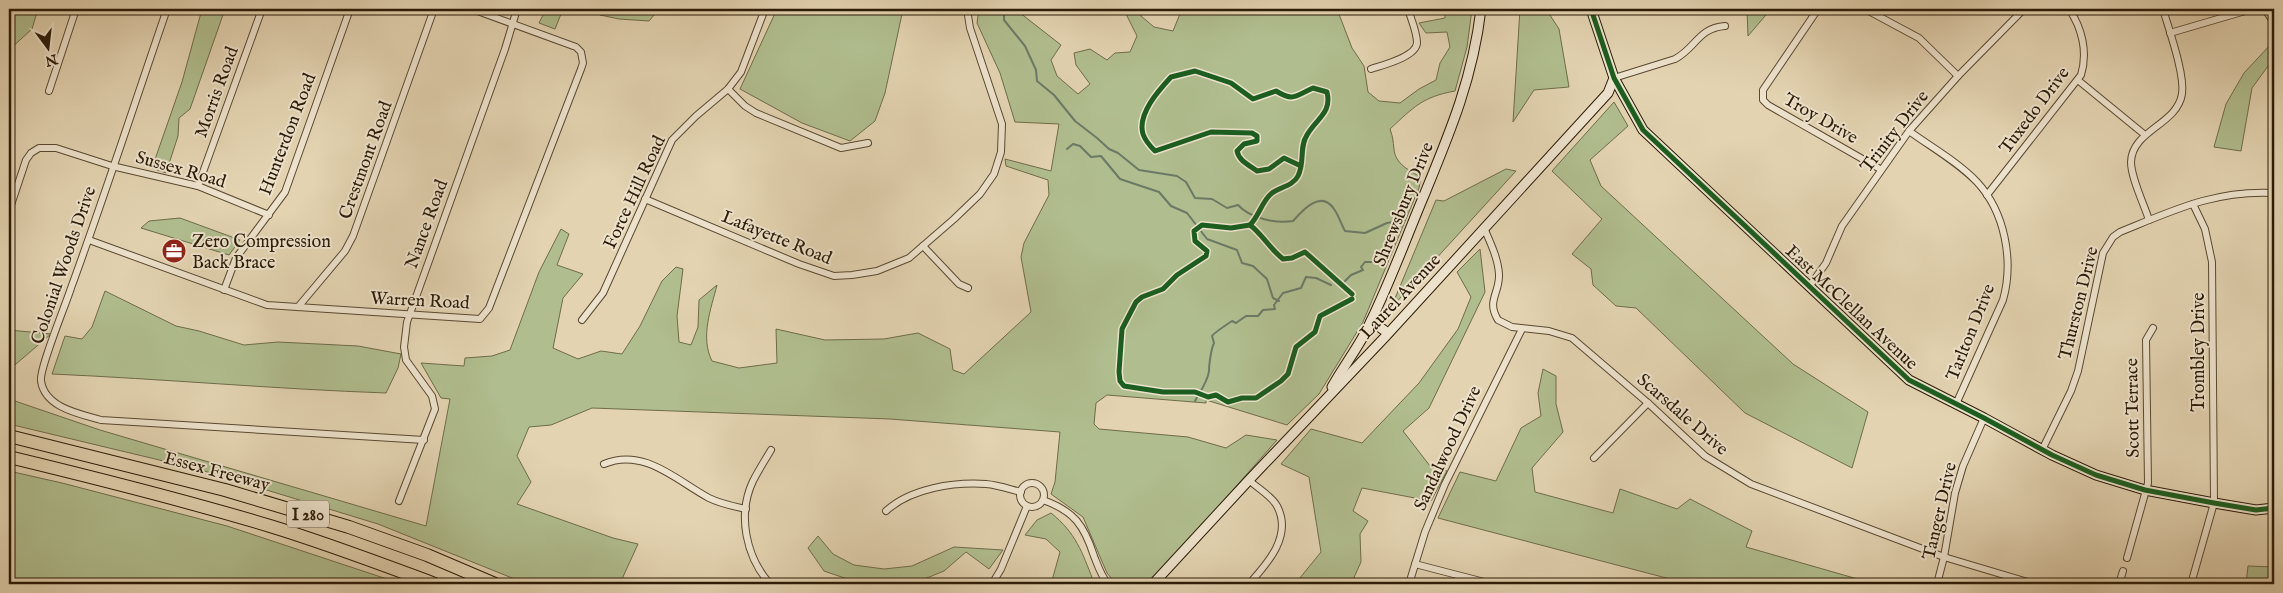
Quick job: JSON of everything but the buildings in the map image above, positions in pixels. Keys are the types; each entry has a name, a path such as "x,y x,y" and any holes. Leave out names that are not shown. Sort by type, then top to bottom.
{"highway":[{"name":"Essex Freeway","path":"9,436 225,490 349,526 495,584"},
{"name":"I 280","path":"9,457 108,481 271,526 435,584"}],"street":[{"path":"49,91 76,9"},
{"name":"Colonial Woods Drive","path":"168,9 112,166 89,240 40,380 45,394 69,411 101,420 424,440"},
{"name":"Morris Road","path":"198,186 262,9"},
{"name":"Hunterdon Road","path":"224,290 236,258 284,192 350,9"},
{"name":"Crestmont Road","path":"298,307 345,251 353,236 434,9"},
{"path":"472,9 513,22"},
{"name":"Nance Road","path":"399,501 435,409 432,396 406,360 404,347 407,322 517,9"},
{"name":"Force Hill Road","path":"582,320 603,292 672,140 696,116 728,89 741,72 766,9"},
{"name":"Lafayette Road","path":"645,199 799,264 834,276 852,276 877,270 909,258 980,194 994,174 1001,152 1002,124 970,28 967,9"},
{"path":"1371,69 1407,56 1414,50 1417,42 1408,9"},
{"name":"Shrewsbury Drive","path":"1324,400 1371,321 1465,92 1478,35 1481,9"},
{"path":"1591,9 1614,78 1675,59 1682,55 1704,32 1714,27 1725,26"},
{"name":"Troy Drive","path":"1818,9 1763,90 1763,100 1768,105 1880,170"},
{"path":"1864,9 1919,38 1958,76"},
{"name":"Trinity Drive","path":"1809,287 1826,263 1842,226 1909,131 1958,76 2024,9"},
{"name":"Tuxedo Drive","path":"1987,195 2079,81 2084,66 2084,47 2078,25 2069,9"},
{"path":"2149,220 2131,161 2134,152 2145,135 2177,110 2182,93 2182,79 2163,9"},
{"path":"2170,33 2252,9"},
{"path":"2265,9 2274,23"},
{"name":"Warren Road","path":"89,240 267,305 480,318 489,308 583,58 582,52 576,47 513,22"},
{"name":"Laurel Avenue","path":"1154,584 1248,480 1388,333 1608,93 1614,78"},
{"name":"East McClellan Avenue","path":"1614,78 1640,124 1650,137 1909,380 2079,468 2145,490 2256,510 2274,508"},
{"path":"2079,81 2145,135"},
{"path":"728,89 745,106 756,112 841,148 868,144"},
{"name":"Tarlton Drive","path":"1909,131 1963,169 1977,182 1996,211 2006,248 2007,286 1994,322 1956,404"},
{"name":"Sussex Road","path":"9,211 30,153 39,148 56,148 112,166 198,186 269,215"},
{"name":"Thurston Drive","path":"2042,450 2071,391 2078,371 2103,253 2113,237 2149,220 2193,204 2236,193 2274,193"},
{"name":"Trombley Drive","path":"2191,584 2214,503 2212,262 2205,229 2193,204"},
{"name":"Scarsdale Drive","path":"1484,228 1492,246 1499,272 1493,300 1493,311 1502,324 1549,331 1572,338 1648,403 1705,456 1751,484 1944,557 2034,584"},
{"path":"923,246 959,284 968,288"},
{"path":"1371,321 1388,333"},
{"name":"Sandalwood Drive","path":"1409,584 1425,532 1445,484 1522,328"},
{"name":"Scott Terrace","path":"2126,558 2148,483 2146,340 2153,328"},
{"path":"1594,458 1648,403"},
{"name":"Tanger Drive","path":"1937,584 1944,557 1955,493 1963,466 1984,418"},
{"path":"770,584 756,563 749,546 745,523 746,509 753,481 771,450"},
{"path":"604,464 613,460 627,459 653,465 665,470 719,502 746,509"},
{"path":"1248,480 1273,501 1277,506 1281,521 1277,548 1249,584"},
{"path":"886,511 908,496 968,484 988,484 1021,492"},
{"path":"1026,484 1036,484 1042,489 1043,500 1037,506 1027,506 1020,498 1021,492 1026,484"},
{"path":"1043,500 1061,508 1076,518 1087,535 1099,570 1108,584"},
{"path":"992,584 1001,569 1027,506"},
{"path":"1415,564 1492,584"},
{"path":"2119,584 2123,571"}],"green space":[{"path":"9,9 38,9 32,29 9,50"},
{"path":"202,9 225,9 190,109 179,118 178,136 166,173 152,168 182,82"},
{"path":"546,9 563,9 555,29 539,23"},
{"path":"601,9 659,9 649,21 619,19 600,15"},
{"path":"777,9 921,9 902,14 885,93 875,121 850,141 802,123 740,89"},
{"path":"979,9 1015,9 1061,45 1051,60 1057,76 1078,94 1090,84 1076,65 1074,53 1090,49 1107,60 1115,53 1130,52 1137,36 1126,14 1131,9 1140,9 1141,16 1154,27 1173,31 1182,9 1337,9 1352,48 1364,66 1368,92 1379,101 1400,103 1419,89 1436,80 1440,63 1450,47 1447,32 1426,33 1419,23 1445,18 1445,9 1472,9 1467,47 1455,91 1434,96 1419,104 1390,129 1397,159 1421,177 1419,188 1363,322 1319,394 1287,425 1206,400 1206,403 1107,395 1096,403 1094,424 1099,429 1188,437 1226,448 1246,435 1277,440 1150,584 1116,584 1107,573 1083,517 1051,494 1055,482 1060,432 890,419 592,408 551,425 529,427 517,456 531,482 517,504 613,538 638,544 622,579 631,584 527,584 378,524 201,470 9,424 9,399 100,430 426,526 450,399 441,398 421,363 464,366 465,358 492,356 510,350 539,272 561,229 569,234 557,265 583,274 563,298 553,348 578,359 601,351 622,354 640,326 662,281 676,267 683,269 677,316 679,342 691,345 698,327 699,300 717,285 707,333 707,342 712,361 739,368 777,363 776,329 825,340 884,339 918,333 950,349 953,370 964,374 1031,312 1021,257 1024,243 1049,195 1048,180 1006,166 1005,159 1051,171 1059,124 1015,122 1000,73 977,23"},
{"path":"1520,9 1546,9 1559,29 1569,87 1534,90 1513,122"},
{"path":"1747,9 1771,9 1748,36"},
{"path":"2272,43 2274,44 2274,58 2252,88 2241,151 2214,147 2226,104 2244,73"},
{"path":"1614,102 1628,126 1590,160 1601,186 1793,364 1868,412 1852,468 1745,413 1636,308 1616,306 1593,285 1591,269 1572,254 1602,219 1552,171"},
{"path":"1506,169 1516,171 1391,308 1436,200 1444,201"},
{"path":"180,218 240,240 229,255 141,228 149,221"},
{"path":"1480,249 1485,292 1429,408 1403,431 1430,466 1447,471 1431,501 1362,488 1353,511 1368,521 1360,534 1361,562 1351,584 1295,584 1321,552 1309,477 1281,464 1311,429 1362,443 1419,383 1458,329 1471,297 1457,272"},
{"path":"105,291 176,326 244,345 278,342 358,346 401,354 398,368 386,393 52,374 65,336 82,339 92,327"},
{"path":"9,330 51,334 9,370"},
{"path":"1543,369 1556,376 1556,404 1563,432 1532,468 1535,492 1613,513 1620,489 1677,509 1690,499 1752,531 1746,547 1875,584 1689,584 1438,518 1460,472 1496,481 1521,428 1541,416 1538,393"},
{"path":"9,471 227,526 402,584 9,584"},
{"path":"1051,513 1067,528 1081,552 1093,580 1080,584 1051,584 1060,552 1046,539 1025,535 1037,520"},
{"path":"818,536 833,554 854,565 884,569 912,566 954,547 1003,550 989,569 966,552 944,571 912,584 862,584 824,571 808,548"},
{"path":"2248,566 2274,567 2274,584 2246,584"}],"waterway":[{"path":"1004,9 1004,20 1025,46 1036,70 1037,81 1054,95 1075,121 1109,149 1118,153 1139,170 1177,176 1186,182 1195,198 1212,199 1227,208 1238,205 1256,217 1271,221 1293,221 1301,212 1318,201 1329,203 1345,231 1365,233 1387,223 1404,220"},
{"path":"1067,149 1073,144 1080,146 1091,157 1101,156 1120,179 1159,192 1171,206 1187,213 1207,239 1237,250 1242,263 1253,266 1267,279 1273,298 1279,301"},
{"path":"1344,282 1351,275 1363,270 1361,267 1365,262 1382,262 1384,257 1383,250 1386,247 1392,228 1397,222"},
{"path":"1195,401 1208,375 1214,343 1213,335 1232,321 1236,323 1246,316 1258,316 1263,310 1275,309 1274,305 1283,293 1301,288 1306,277 1316,278 1331,285"}],"cycle path":[{"path":"1591,9 1614,78 1643,130 1909,380 2052,455 2096,475 2145,490 2214,503 2256,510 2274,508"},
{"path":"1250,225 1269,196 1293,182 1298,176 1301,166 1305,140 1326,110 1327,92 1313,88 1291,97 1276,91 1253,99 1231,83 1195,71 1171,77 1150,103 1143,118 1143,134 1155,151 1211,132 1252,133 1257,136 1257,141 1244,144 1237,151 1242,160 1257,171 1269,169 1284,158 1301,166"},
{"path":"1352,294 1305,252 1292,258 1283,259 1250,225 1231,228 1202,225 1194,231 1195,241 1207,251 1206,256 1177,275 1163,289 1142,297 1136,302 1122,329 1120,381 1124,386 1163,392 1195,392 1208,397 1216,395 1228,402 1242,398 1256,398 1288,374 1296,347 1315,332 1320,316 1352,299"}],"place":[{"name":"Zero Compression Back Brace","path":"174,251"}]}
